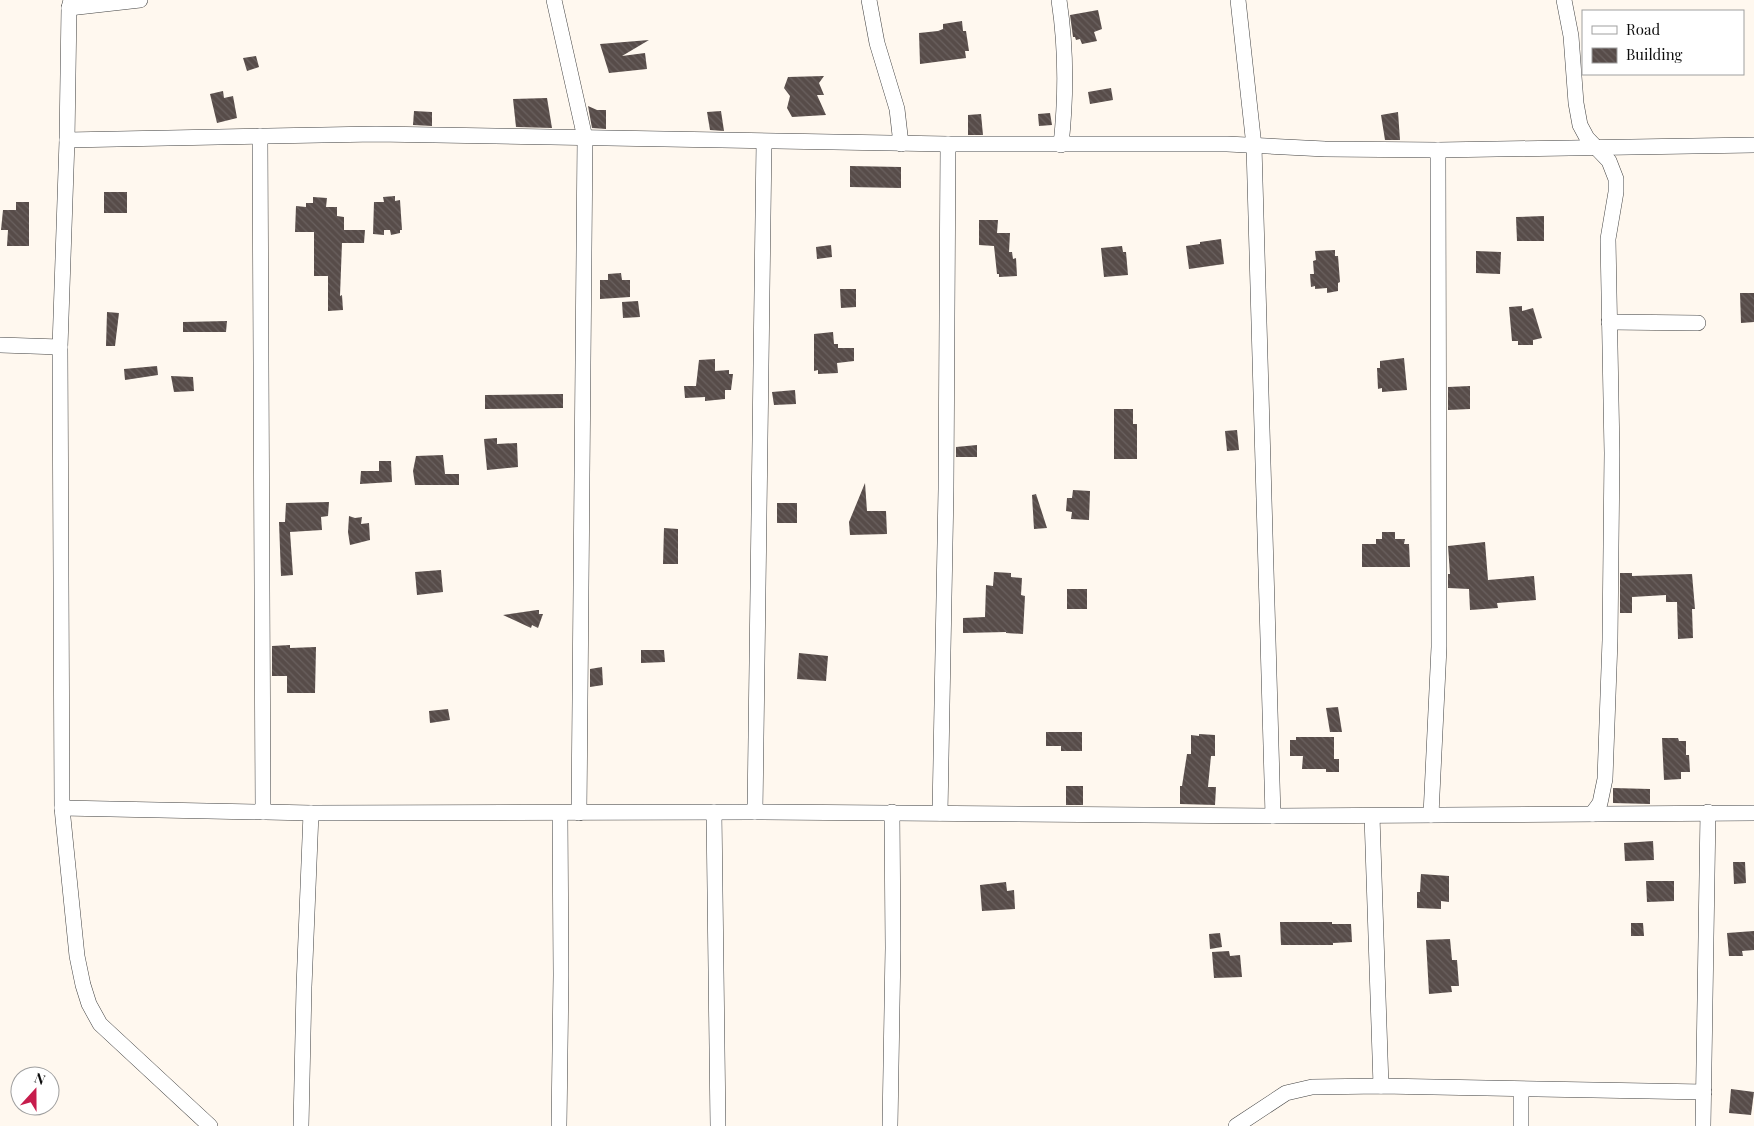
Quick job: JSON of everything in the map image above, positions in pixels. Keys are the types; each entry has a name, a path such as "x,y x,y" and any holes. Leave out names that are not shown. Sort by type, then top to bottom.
{"street":[{"path":"140,0 70,4 60,347 62,808 77,956 82,985 89,1004 100,1024 210,1126"},
{"path":"554,0 585,138 579,813"},
{"path":"869,0 877,43 897,109 901,144"},
{"path":"1059,0 1063,46 1064,119 1061,145"},
{"path":"1238,0 1254,146 1274,816"},
{"path":"1564,0 1571,36 1576,103 1580,125 1587,138 1609,161 1616,179 1616,192 1608,239 1612,453 1610,640 1605,779 1600,803 1592,814"},
{"path":"67,140 376,134 901,144 1227,144 1325,149 1438,150 1754,145"},
{"path":"260,136 263,812"},
{"path":"755,812 764,142"},
{"path":"940,813 946,479 948,144"},
{"path":"1431,815 1439,647 1438,150"},
{"path":"1609,322 1698,323"},
{"path":"0,345 60,347"},
{"path":"62,808 311,813 892,812 1274,816 1754,812"},
{"path":"714,812 718,1126"},
{"path":"890,1126 893,948 892,812"},
{"path":"1703,1126 1708,812"},
{"path":"301,1126 311,813"},
{"path":"559,1126 561,975 560,813"},
{"path":"1372,816 1381,1086"},
{"path":"1236,1126 1286,1094 1312,1087 1381,1086 1704,1092"},
{"path":"1521,1090 1521,1126"}],"building":[{"path":"1098,10 1102,29 1094,32 1097,41 1082,44 1080,39 1076,40 1073,37 1070,15"},
{"path":"962,21 963,31 966,31 969,51 965,51 966,58 920,64 919,33 938,31 943,29 943,24"},
{"path":"649,40 622,56 645,53 647,69 609,73 600,44"},
{"path":"256,56 259,67 247,71 243,58"},
{"path":"824,76 819,83 824,95 817,95 826,115 792,117 787,108 790,96 784,88 788,77"},
{"path":"1111,88 1113,100 1090,104 1088,92"},
{"path":"223,91 224,98 233,96 237,118 217,123 210,94"},
{"path":"547,98 552,128 516,127 513,99"},
{"path":"588,106 597,110 606,110 606,129 592,128"},
{"path":"414,111 432,112 432,126 413,125"},
{"path":"721,111 724,131 710,130 707,112"},
{"path":"1398,112 1400,140 1385,140 1381,115"},
{"path":"1050,113 1052,125 1039,126 1038,114"},
{"path":"981,114 983,135 968,135 968,115"},
{"path":"850,166 901,167 901,188 850,187"},
{"path":"104,192 127,192 127,213 104,213"},
{"path":"395,196 395,201 400,200 402,230 400,230 400,233 391,235 390,230 384,230 384,235 373,234 374,202 384,202 383,197"},
{"path":"313,197 327,198 326,207 337,207 337,216 344,217 344,230 365,230 364,243 342,243 340,296 342,295 343,310 328,311 328,276 314,276 314,232 295,232 296,206 306,207 306,203 313,203"},
{"path":"16,202 29,202 29,246 7,246 8,230 1,230 3,210 16,210"},
{"path":"1544,216 1544,241 1517,241 1516,217"},
{"path":"979,220 998,220 997,233 1010,233 1009,252 1012,252 1013,259 1016,258 1017,276 999,277 994,246 979,245"},
{"path":"1221,239 1224,264 1189,269 1186,246"},
{"path":"831,245 832,257 817,259 816,247"},
{"path":"1122,246 1123,252 1126,252 1128,275 1104,277 1101,248"},
{"path":"1335,250 1335,256 1338,256 1340,282 1338,283 1338,291 1327,293 1327,288 1315,289 1315,286 1311,287 1310,274 1314,274 1313,261 1316,260 1315,251"},
{"path":"1476,251 1501,252 1500,274 1476,273"},
{"path":"621,273 622,280 630,280 630,297 600,299 600,280 608,280 608,274"},
{"path":"840,289 856,289 856,307 841,308"},
{"path":"1740,293 1754,293 1754,322 1741,323"},
{"path":"638,301 640,317 623,318 622,302"},
{"path":"1522,306 1522,311 1533,308 1542,338 1533,340 1533,345 1518,345 1518,341 1512,341 1509,307"},
{"path":"107,312 119,313 115,346 106,346"},
{"path":"227,321 226,332 183,332 183,322"},
{"path":"833,332 834,344 838,344 838,348 854,348 854,361 837,363 838,373 818,374 818,370 814,371 814,334"},
{"path":"1404,358 1407,390 1382,392 1382,388 1378,389 1377,368 1380,368 1380,361"},
{"path":"715,359 715,371 729,370 729,374 733,374 731,390 725,390 725,399 705,401 705,397 685,398 684,386 696,386 699,360"},
{"path":"157,366 158,375 125,380 124,369"},
{"path":"171,376 193,377 194,391 174,392"},
{"path":"1470,386 1470,409 1448,410 1448,387"},
{"path":"795,390 796,404 774,405 772,392"},
{"path":"563,394 563,408 485,409 485,395"},
{"path":"1114,409 1133,409 1133,424 1137,424 1137,459 1114,459"},
{"path":"1237,430 1239,450 1227,451 1225,431"},
{"path":"497,438 497,444 517,443 518,467 487,470 484,439"},
{"path":"977,445 977,457 956,457 956,447"},
{"path":"443,455 445,474 459,474 459,485 415,485 413,471 416,456"},
{"path":"379,461 391,461 392,482 360,484 361,471 379,471"},
{"path":"865,483 867,511 886,511 887,534 850,535 849,522"},
{"path":"1073,490 1090,491 1089,520 1071,519 1072,512 1066,511 1067,498 1072,498"},
{"path":"1036,494 1047,528 1034,529 1032,495"},
{"path":"329,502 328,516 321,517 322,530 290,532 293,575 281,576 279,522 285,522 286,503"},
{"path":"777,503 797,503 797,523 777,523"},
{"path":"349,516 355,518 362,517 361,524 369,523 370,540 350,545 348,532"},
{"path":"664,528 678,529 678,564 663,564"},
{"path":"1382,532 1395,532 1395,539 1405,539 1404,544 1409,544 1410,567 1362,567 1362,544 1376,544 1376,539 1382,539"},
{"path":"1485,542 1488,580 1534,576 1536,600 1497,603 1498,608 1470,610 1469,589 1448,588 1448,574 1450,574 1448,546"},
{"path":"441,570 443,592 417,595 415,572"},
{"path":"994,572 1011,573 1011,577 1022,578 1021,595 1025,596 1023,634 1006,632 963,633 963,618 985,617 986,585 993,586"},
{"path":"1620,573 1632,573 1632,576 1692,574 1695,609 1692,609 1693,638 1678,639 1677,602 1666,602 1666,595 1632,597 1632,613 1620,613"},
{"path":"1067,589 1087,589 1087,609 1067,609"},
{"path":"539,610 539,614 543,614 538,628 532,625 531,628 503,615"},
{"path":"290,645 290,648 316,647 315,693 287,693 287,676 272,676 272,646"},
{"path":"641,650 664,650 665,662 641,663"},
{"path":"799,653 828,656 826,681 797,679"},
{"path":"602,667 603,685 590,687 590,669"},
{"path":"1338,707 1342,732 1330,732 1326,708"},
{"path":"448,709 450,720 430,723 429,711"},
{"path":"1046,732 1082,732 1082,751 1061,751 1061,746 1046,746"},
{"path":"1199,734 1215,735 1215,756 1211,756 1208,787 1216,787 1215,805 1180,804 1180,786 1182,786 1187,754 1191,754 1191,735 1199,736"},
{"path":"1296,737 1334,737 1334,759 1339,759 1339,772 1326,772 1326,769 1302,769 1303,756 1290,756 1290,740 1296,740"},
{"path":"1662,738 1678,738 1679,741 1686,741 1686,755 1689,755 1690,772 1681,772 1681,779 1664,780"},
{"path":"1066,786 1083,786 1083,805 1066,805"},
{"path":"1613,788 1650,789 1650,804 1613,803"},
{"path":"1653,841 1654,860 1625,861 1624,843"},
{"path":"1733,862 1745,862 1746,883 1734,884"},
{"path":"1421,874 1449,876 1449,902 1441,901 1441,909 1417,908 1417,892 1420,892"},
{"path":"1646,881 1674,881 1674,901 1647,902"},
{"path":"1006,882 1007,891 1014,890 1015,909 982,911 980,885"},
{"path":"1280,922 1351,924 1352,942 1333,943 1333,945 1281,945"},
{"path":"1631,923 1643,923 1644,936 1631,936"},
{"path":"1754,931 1754,950 1742,951 1743,956 1729,956 1727,933"},
{"path":"1220,933 1222,947 1210,949 1209,934"},
{"path":"1450,939 1452,960 1457,960 1459,986 1451,986 1452,992 1429,994 1426,940"},
{"path":"1229,951 1230,956 1240,955 1242,977 1214,978 1212,952"},
{"path":"1731,1089 1754,1092 1751,1115 1729,1113"}]}
